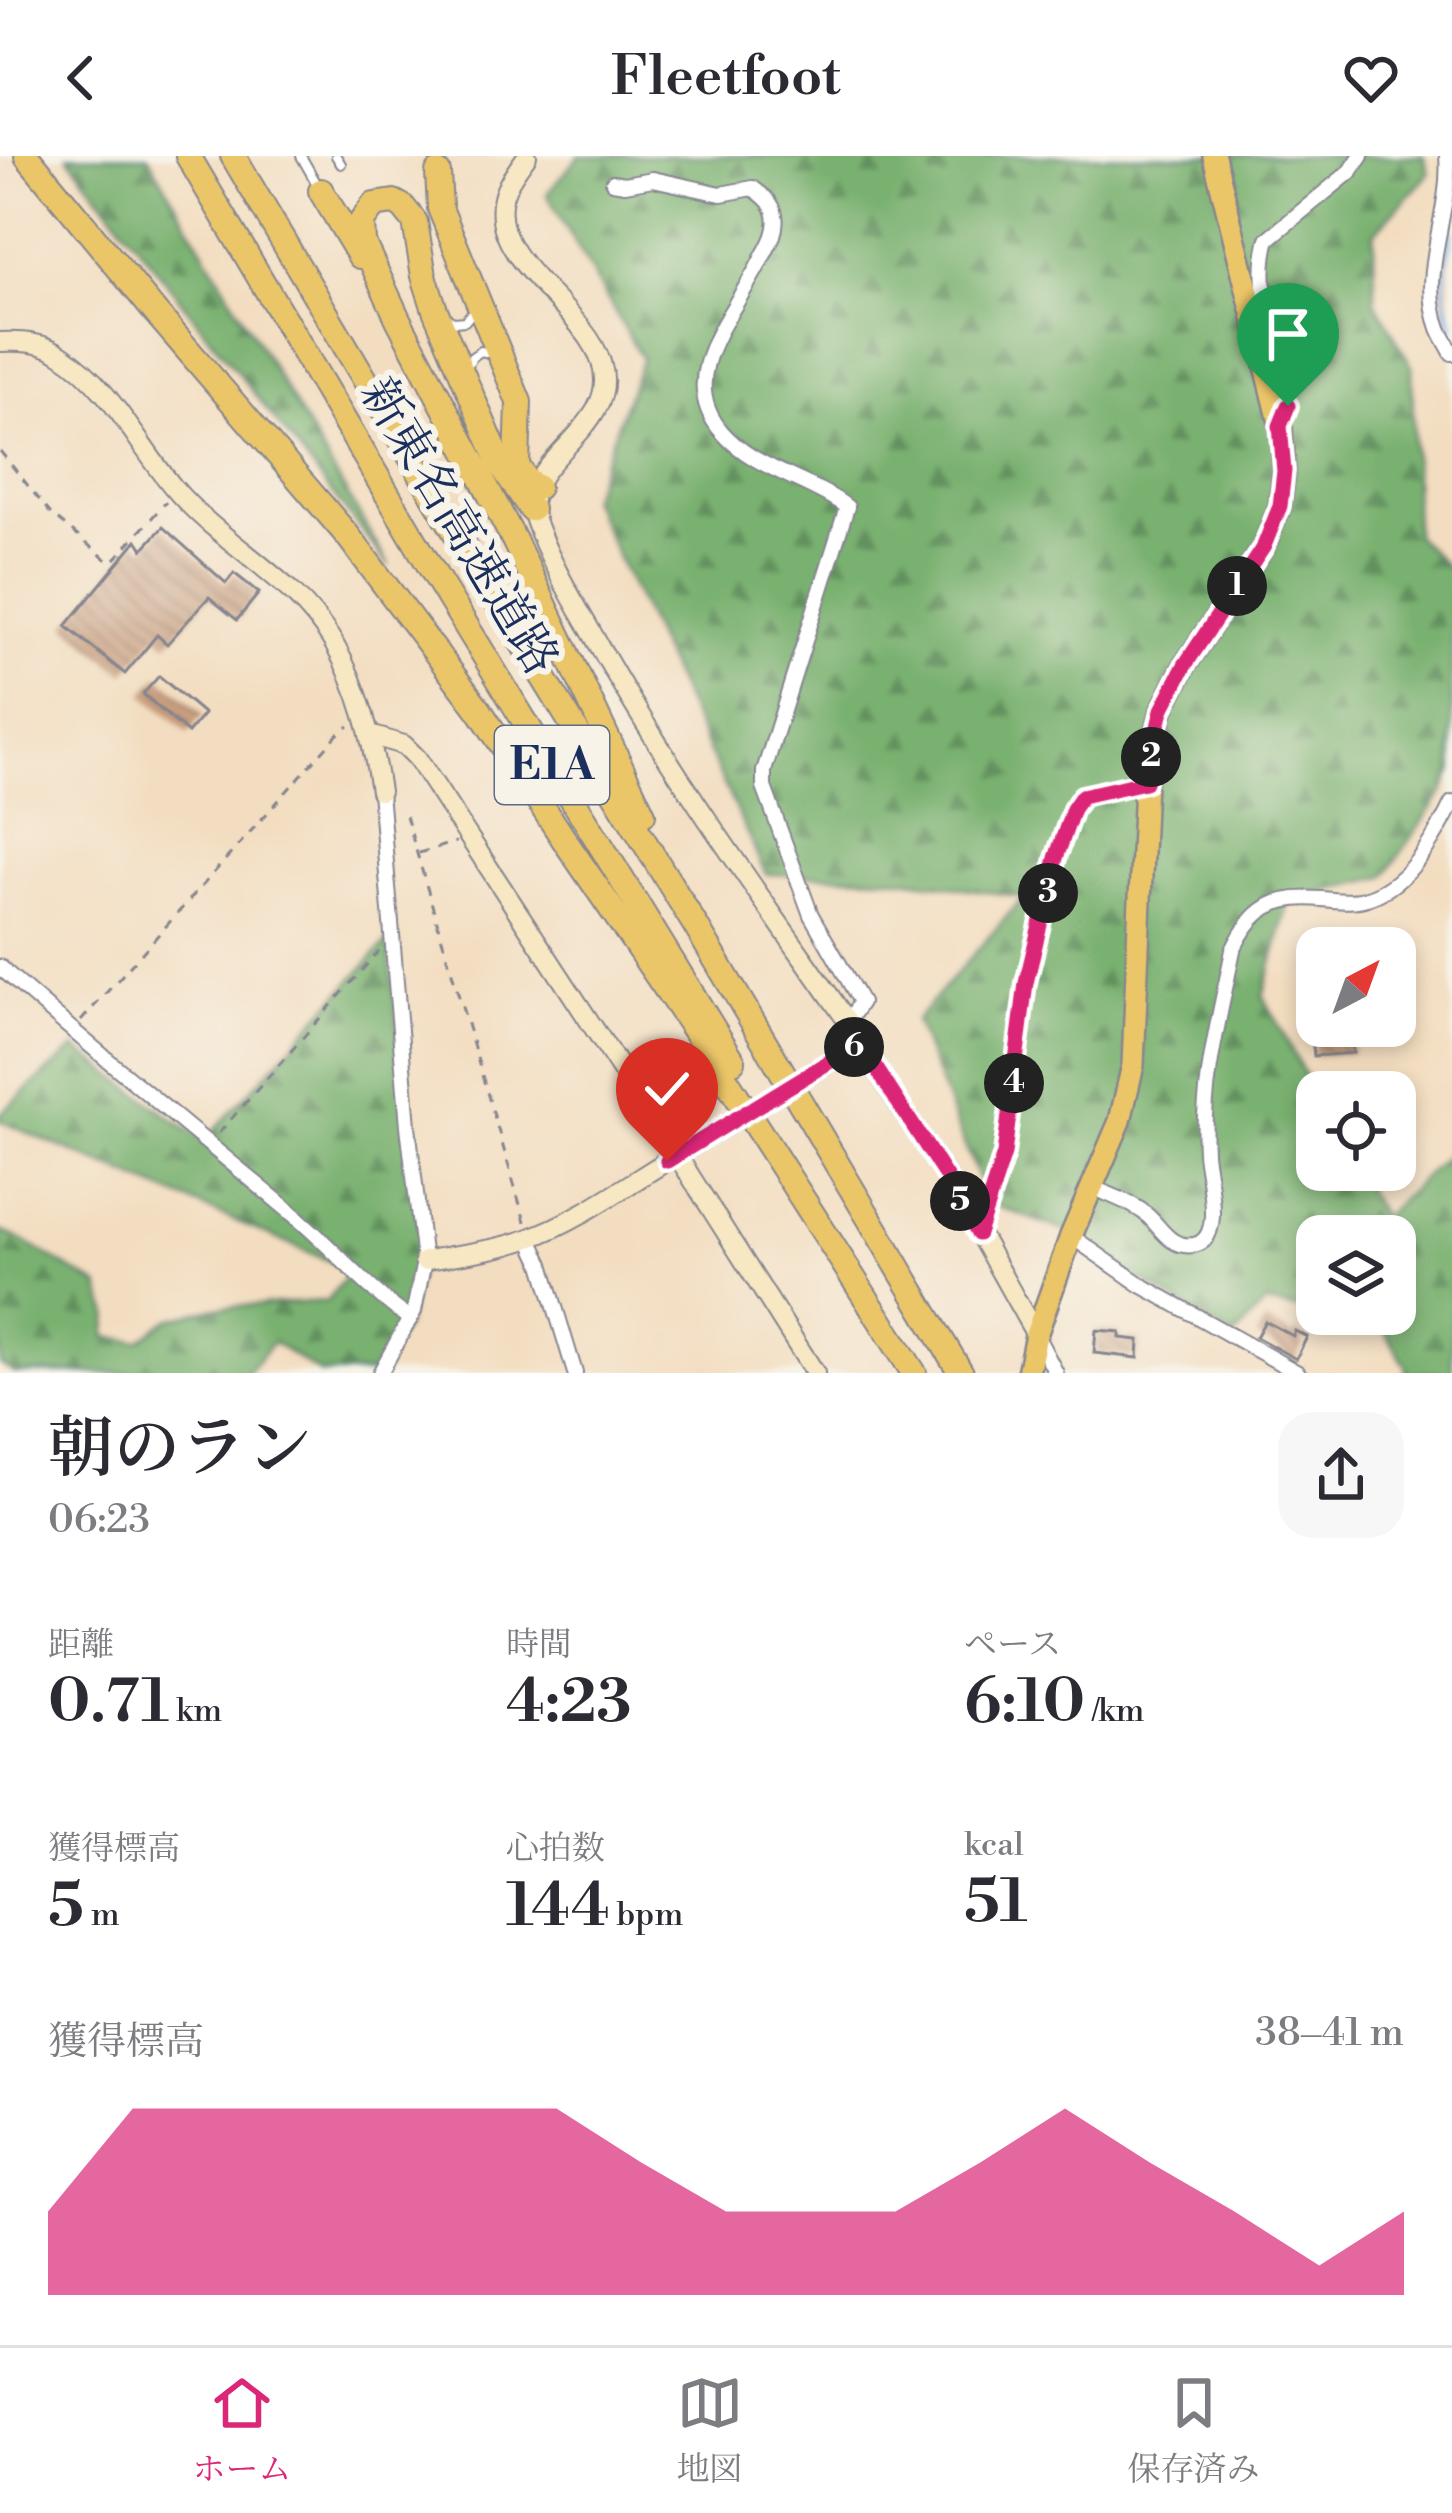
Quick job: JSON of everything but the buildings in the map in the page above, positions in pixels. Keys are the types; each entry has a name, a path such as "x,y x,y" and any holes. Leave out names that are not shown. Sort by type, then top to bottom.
{"highway":[{"path":"27,156 348,536 480,711 695,1031 915,1373"},
{"name":"新東名高速道路","path":"188,156 915,1373"},
{"name":"新東名高速道路","path":"233,156 961,1373"},
{"path":"438,173 440,208 519,402 518,466 534,498"},
{"path":"321,191 398,319"},
{"path":"534,498 500,463 435,310 415,222 394,202 374,205 361,231 363,243 514,540 694,923"}],"main road":[{"path":"1029,1368 1071,1236 1120,1121 1133,1065 1145,782 1162,710 1185,665 1264,546 1280,506 1284,471 1280,426 1214,156"}],"street":[{"path":"527,156 503,199 505,230 522,260 592,341 605,385 596,411 545,470 534,498 554,562 631,701 848,1022 952,1186 1056,1373"},
{"path":"1280,426 1288,406 1267,313 1264,253 1268,239 1351,170 1361,156"},
{"path":"1447,156 1446,207 1433,278 1438,326 1452,353"},
{"path":"613,182 653,178 721,194 753,188 770,202 776,216 774,235 709,352 701,383 706,408 719,430 738,447 848,507 764,771 764,787 811,915 861,1002 848,1022"},
{"path":"0,341 26,340 58,352 88,375 176,491 312,613 347,668 364,714 380,791 424,1261 414,1311 380,1373"},
{"path":"370,735 404,745 417,758 683,1152 815,1373"},
{"path":"1092,1187 1138,1208 1168,1239 1183,1244 1205,1240 1212,1216 1203,1112 1233,950 1245,925 1280,901 1362,901 1383,892 1413,864 1452,803"},
{"path":"0,968 410,1319"},
{"path":"424,1261 530,1238 597,1204 860,1043"},
{"path":"1071,1236 1141,1285 1298,1373"},
{"path":"530,1238 575,1373"}],"lane":[{"path":"301,156 321,191"},
{"path":"435,310 454,322 465,321 477,297"},
{"path":"465,376 469,362 481,351 506,364"}],"path":[{"path":"0,451 50,513 109,561 176,491"},
{"path":"72,1031 338,734 364,714"},
{"path":"978,1234 1004,1154 1026,983 1056,858 1073,809 1082,796 1145,782"},
{"path":"406,816 530,1238"},
{"path":"417,854 469,838"},
{"path":"209,1145 392,936"}],"green space":[{"path":"68,156 148,156 389,566"},
{"path":"579,156 1423,156 1429,174 1374,233 1375,301 1412,367 1415,535 1452,572 1452,771 1444,791 1384,877 1289,900 1263,996 1303,1071 1296,1071 1296,1191 1367,1191 1380,1215 1296,1215 1296,1309 1265,1304 1233,1338 1066,1231 988,1203 915,1021 1024,897 890,877 766,874 590,498 642,359 547,194"},
{"path":"388,941 423,1256 405,1327 372,1373 320,1373 273,1342 247,1373 15,1373 0,1364 0,1231 99,1286 109,1315 106,1337 139,1341 169,1319 214,1308 327,1301 351,1270 0,1121 0,1114 75,1048 204,1141"},
{"path":"1452,1150 1452,1373 1405,1373 1407,1368 1387,1335 1416,1335 1416,1215 1385,1215 1410,1191 1416,1191 1416,1185"}],"waterway":[{"path":"1452,231 1445,278 1452,325"}],"route":[{"path":"667,1161 860,1043 978,1234 1004,1154 1026,983 1056,858 1073,809 1082,796 1145,782 1162,710 1185,665 1264,546 1280,506 1284,471 1280,426 1288,406"}]}
